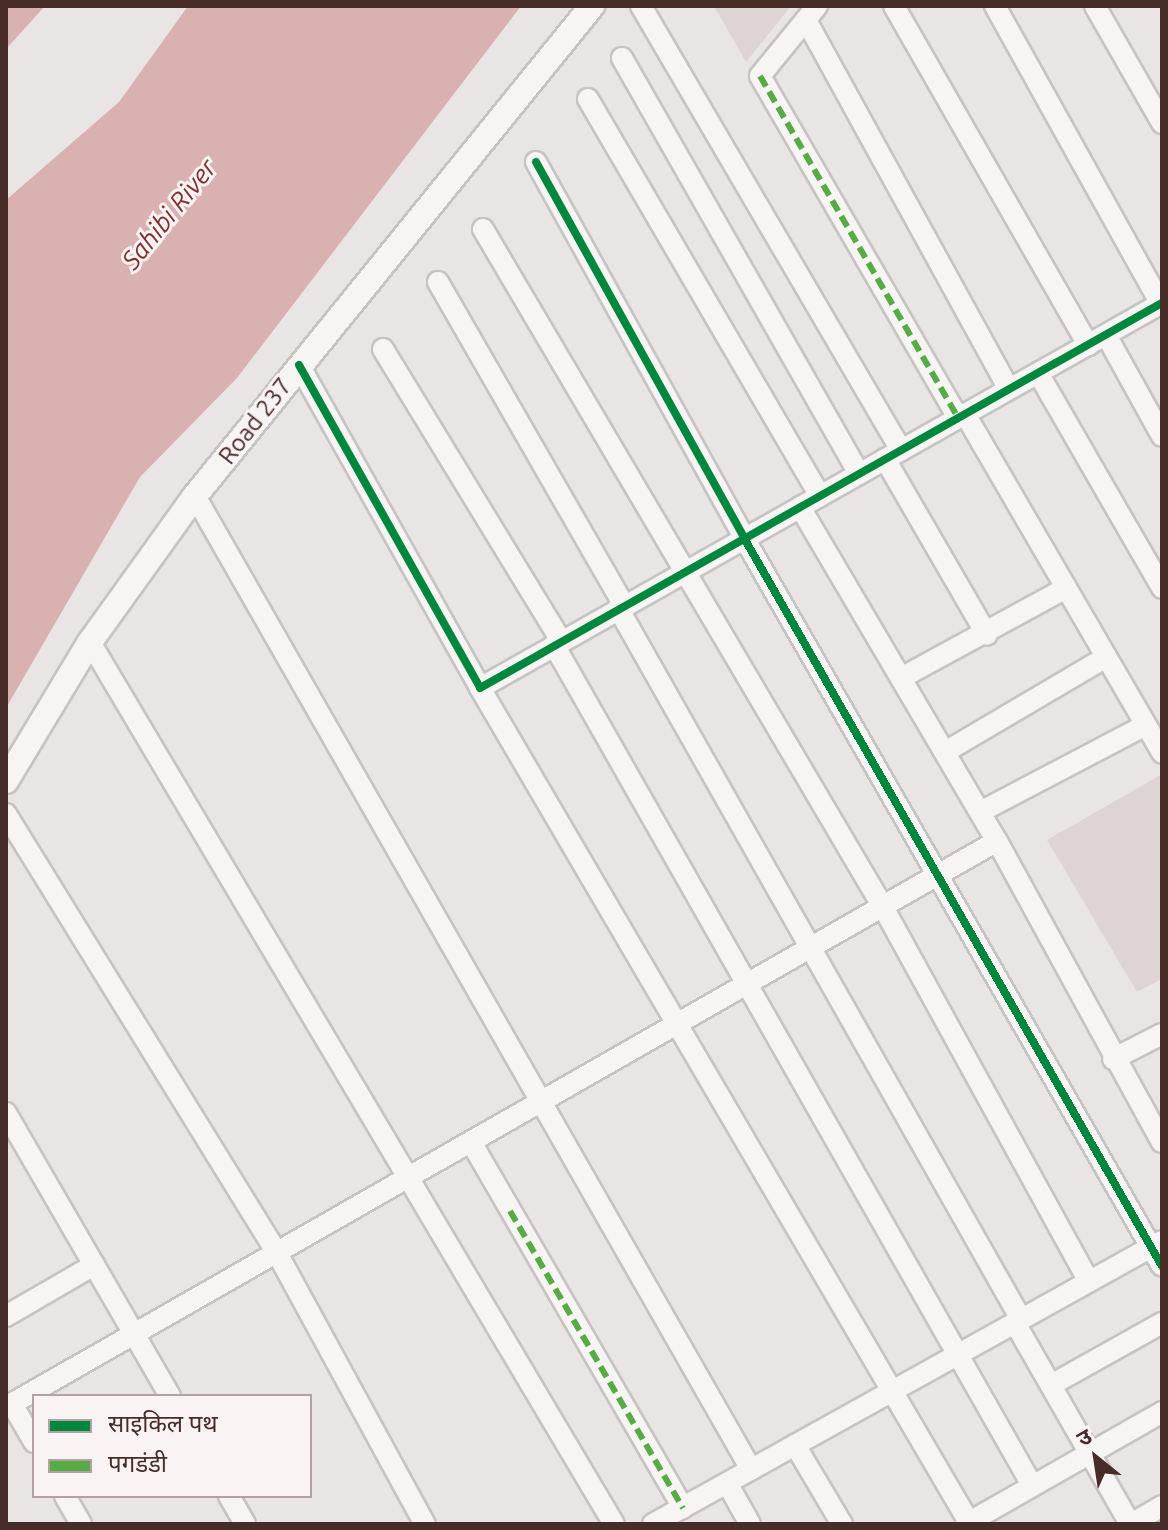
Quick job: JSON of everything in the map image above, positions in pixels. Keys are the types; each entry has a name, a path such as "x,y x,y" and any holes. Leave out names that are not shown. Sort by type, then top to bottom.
{"street":[{"name":"Road 237","path":"6,781 90,642 195,496 592,6"},
{"path":"641,6 893,454 987,635"},
{"path":"894,6 1097,340 1162,436"},
{"path":"480,688 686,569 1162,304 995,6"},
{"path":"1095,6 1162,123"},
{"path":"1009,389 811,13 760,76 1162,753"},
{"path":"622,58 859,473"},
{"path":"588,99 820,496"},
{"path":"536,162 744,538 1157,1244 1162,1266"},
{"path":"483,229 883,907 1089,1281"},
{"path":"438,282 812,949 1089,1453 1131,1524 1162,1506"},
{"path":"383,349 557,643 746,987 1032,1485"},
{"path":"299,365 480,688 682,1025 968,1523 1162,1412"},
{"path":"1038,373 1162,588"},
{"path":"195,496 751,1469"},
{"path":"800,507 997,841 1113,1059 1156,1116 1162,1142"},
{"path":"901,678 987,635 1066,588"},
{"path":"90,642 406,1180 614,1524"},
{"path":"945,752 1106,657"},
{"path":"980,812 1146,725"},
{"path":"6,814 277,1253 425,1524"},
{"path":"32,1439 9,1406 542,1101 682,1025 997,841"},
{"path":"1113,1059 1162,1034"},
{"path":"6,1113 169,1394"},
{"path":"471,1142 678,1515"},
{"path":"653,1524 678,1515 751,1469 1157,1244"},
{"path":"6,1316 94,1265"},
{"path":"1051,1385 1162,1323"},
{"path":"795,1445 842,1524"},
{"path":"727,1483 750,1524"},
{"path":"66,1498 81,1524"},
{"path":"230,1498 245,1524"}],"shaded area":[{"path":"714,6 791,6 746,62"},
{"path":"1162,774 1162,979 1137,992 1047,840"}],"water":[{"path":"6,6 45,6 6,49"},
{"name":"Sahibi River","path":"188,6 521,6 237,378 140,477 6,708 6,200 119,102"}],"marked path":[{"path":"760,76 958,418"},
{"path":"510,1211 683,1508"}],"cycle path":[{"path":"536,162 744,538 1162,1266"},
{"path":"299,365 480,688 1162,303"}]}
